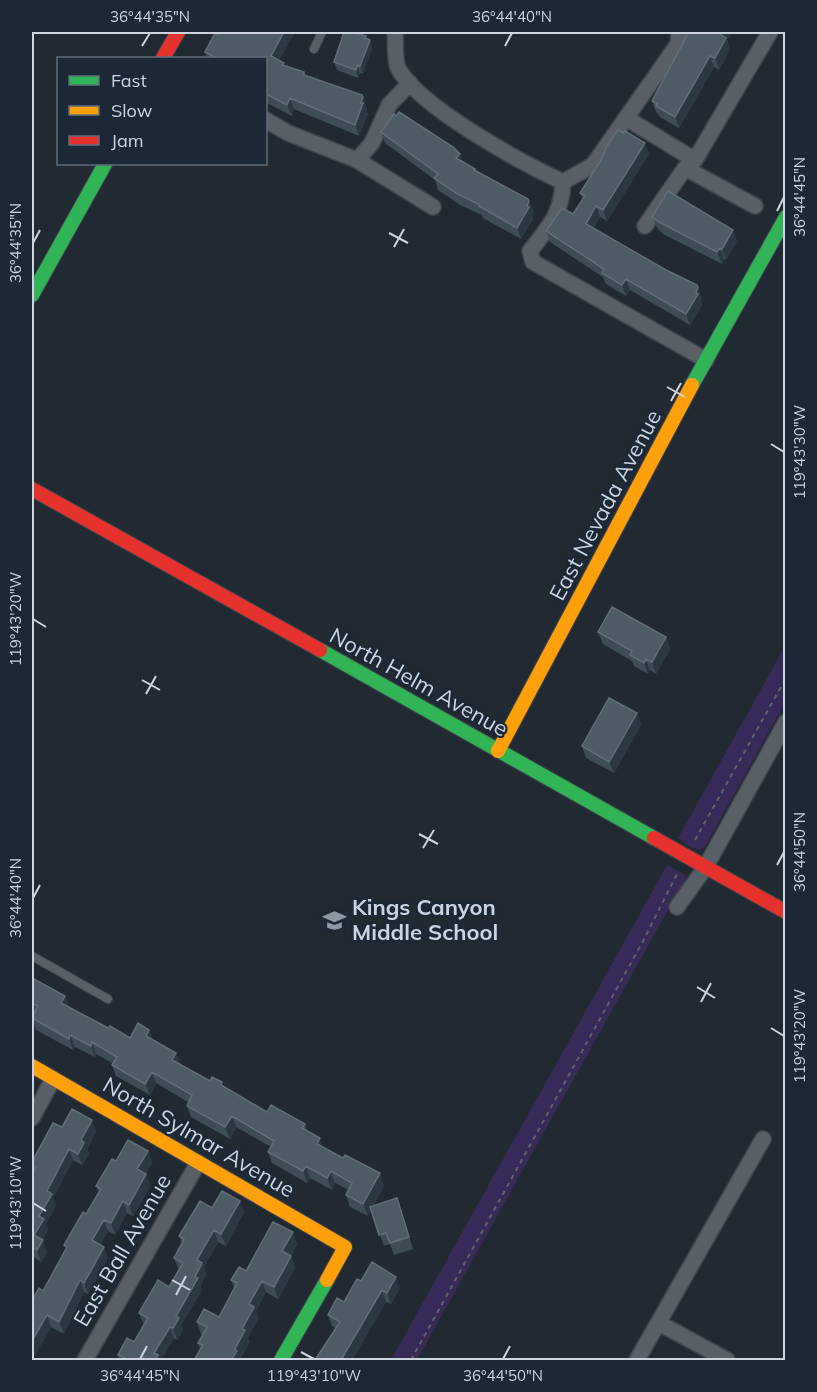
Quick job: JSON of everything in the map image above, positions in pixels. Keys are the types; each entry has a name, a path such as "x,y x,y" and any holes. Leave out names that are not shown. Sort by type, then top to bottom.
{"street":[{"path":"164,57 178,32"},
{"path":"395,32 397,66 416,91 466,127 530,167 563,182"},
{"path":"563,182 593,165 678,44 679,32"},
{"path":"645,226 690,164 770,32"},
{"path":"357,160 372,143 389,105 410,83"},
{"path":"626,118 755,207"},
{"path":"267,121 288,133 357,160 434,207"},
{"path":"32,295 104,165"},
{"path":"563,182 559,208 550,225 530,250 532,262 706,360"},
{"name":"East Nevada Avenue","path":"498,750 706,360 786,217"},
{"name":"North Helm Avenue","path":"32,489 786,912"},
{"path":"677,907 705,868 786,722"},
{"name":"North Sylmar Avenue","path":"32,1066 345,1247 281,1360"},
{"path":"32,1118 54,1079"},
{"path":"637,1360 763,1139"},
{"name":"East Ball Avenue","path":"85,1360 198,1163"},
{"path":"659,1323 727,1360"}],"lane":[{"path":"314,49 322,32"},
{"path":"32,956 108,999"}],"path":[{"path":"411,1360 786,678"}],"shaded area":[{"path":"785,646 785,703 706,845 700,850 688,846 678,838"},
{"path":"667,865 687,876 417,1360 391,1360"}],"building":[{"path":"219,32 284,32 271,56 284,63 283,65 304,72 304,75 362,95 361,103 363,103 355,125 290,98 287,105 267,95 267,57 214,57 205,52 215,33"},
{"path":"344,32 366,36 365,38 370,40 360,66 357,65 356,70 334,62"},
{"path":"689,32 722,32 720,34 726,38 715,58 710,56 675,117 656,106 657,104 652,101"},
{"path":"399,112 453,147 460,154 456,158 528,199 527,206 529,207 517,228 434,178 438,174 381,132 394,114 396,116"},
{"path":"618,130 623,133 625,131 645,143 603,210 596,206 586,224 697,285 696,293 698,294 686,314 626,279 622,285 602,273 604,269 546,231 562,208 573,214 585,196 580,193"},
{"path":"668,191 733,230 722,249 720,248 717,252 652,217"},
{"path":"612,607 666,637 652,662 646,659 644,663 630,655 632,651 598,632"},
{"path":"609,698 637,713 609,762 582,746"},
{"path":"32,978 65,996 61,1003 130,1038 138,1023 149,1030 146,1036 176,1053 172,1060 210,1081 212,1077 222,1082 221,1085 267,1112 271,1105 305,1124 302,1128 320,1138 317,1144 343,1158 345,1155 380,1173 363,1204 346,1195 352,1183 331,1171 327,1178 306,1166 303,1171 268,1152 274,1141 232,1116 225,1127 187,1106 192,1095 152,1072 145,1084 112,1065 117,1057 92,1042 91,1046 70,1035 69,1039 32,1018 38,1006 32,1003"},
{"path":"72,1109 92,1120 81,1140 84,1143 78,1154 69,1149 47,1191 52,1194 39,1216 44,1219 34,1235 43,1240 37,1250 32,1247 32,1176 36,1167 32,1165 32,1162 53,1123 62,1127"},
{"path":"128,1140 148,1151 137,1169 146,1174 129,1205 123,1201 111,1223 104,1220 92,1240 104,1247 84,1283 80,1280 59,1322 47,1315 32,1341 32,1300 39,1288 43,1291 67,1247 64,1245 83,1212 86,1214 101,1189 96,1186 112,1159 116,1161"},
{"path":"222,1191 240,1201 221,1234 214,1230 197,1260 202,1263 195,1277 198,1278 176,1316 179,1318 173,1328 170,1327 154,1353 158,1355 155,1360 128,1360 118,1355 127,1338 134,1342 148,1318 139,1313 158,1280 169,1287 183,1263 174,1258 184,1239 179,1236 200,1201 212,1208"},
{"path":"397,1198 409,1237 390,1243 386,1233 379,1235 370,1207"},
{"path":"273,1222 293,1232 282,1251 291,1256 274,1287 262,1281 249,1304 254,1307 242,1329 245,1330 231,1360 194,1360 203,1345 198,1343 207,1327 197,1322 204,1309 219,1317 237,1283 231,1280 239,1267 246,1271"},
{"path":"372,1262 396,1277 387,1293 382,1290 341,1360 315,1360 340,1322 328,1315 337,1298 344,1302 357,1279 361,1281"}],"traffic: fast":[{"path":"32,295 104,165"},
{"path":"692,385 786,217"},
{"path":"320,650 654,838"},
{"path":"281,1360 327,1280"}],"traffic: slow":[{"path":"498,751 692,385"},
{"path":"32,1066 345,1247 327,1280"}],"traffic: jam":[{"path":"164,57 178,32"},
{"path":"32,489 320,650"},
{"path":"654,838 786,912"}],"place":[{"name":"Kings Canyon Middle School","path":"334,920"}]}
